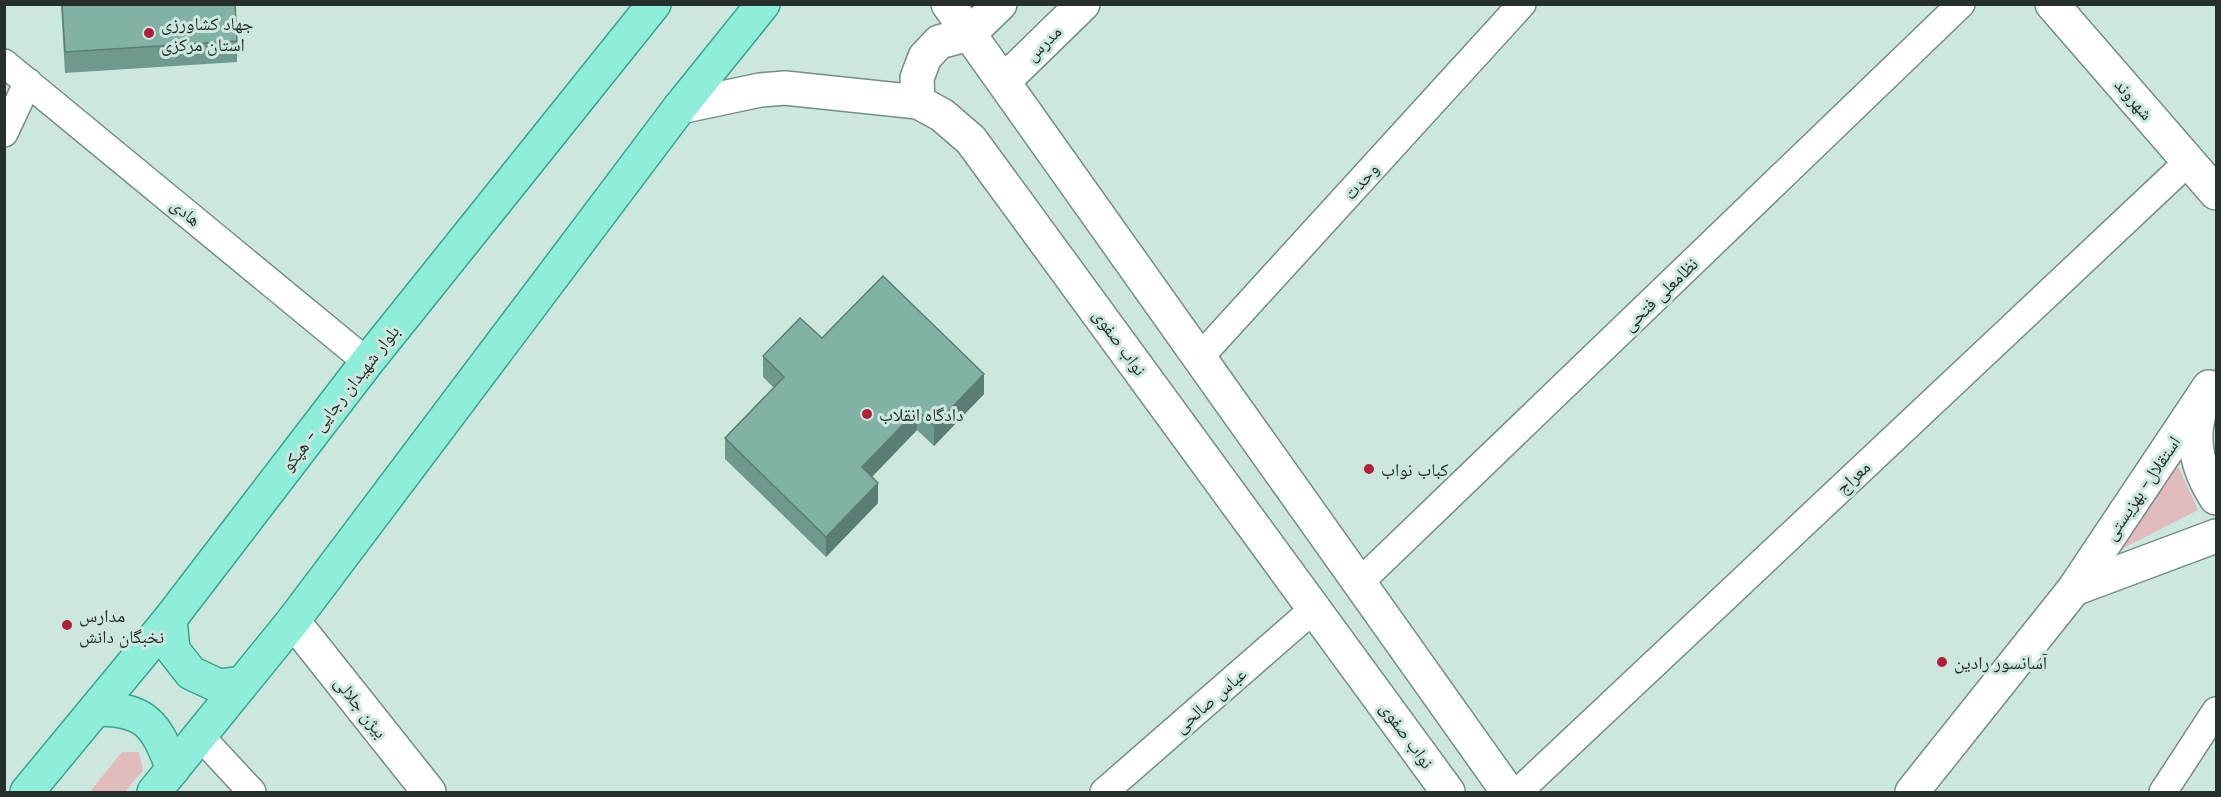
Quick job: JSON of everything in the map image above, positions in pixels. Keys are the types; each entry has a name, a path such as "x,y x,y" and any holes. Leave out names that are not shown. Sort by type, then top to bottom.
{"main road":[{"name":"بلوار شهیدان رجایی - هپکو","path":"27,792 170,619 367,362 654,4"},
{"path":"163,781 293,621 680,107 763,4"},
{"path":"170,619 173,650 191,672 219,686 242,683"},
{"path":"96,709 123,709 145,719 163,741 163,781"}],"street":[{"path":"948,4 1509,792"},
{"path":"918,102 917,78 925,57 939,42 969,34 1000,4"},
{"name":"مدرس","path":"1004,81 1083,4"},
{"name":"وحدت","path":"1200,357 1522,4"},
{"name":"نظامعلی فتحی","path":"1359,583 1961,4"},
{"name":"شهروند","path":"2052,4 2217,192"},
{"name":"هادی","path":"4,63 367,362"},
{"path":"4,134 28,82"},
{"name":"نواب صفوی","path":"680,107 760,90 785,88 918,102 942,115 971,140 1316,607 1449,792"},
{"name":"معراج","path":"1518,792 2189,161"},
{"path":"2213,382 2197,416 2195,448 2204,479 2217,498"},
{"name":"استقلال- بهزیستی","path":"1912,792 2074,589 2213,382"},
{"path":"2074,589 2217,536"},
{"name":"عباس صالحی","path":"1104,792 1316,607"},
{"name":"بیژن جلالی","path":"293,621 429,792"},
{"path":"2163,792 2217,711"},
{"path":"200,736 252,792"}],"shaded area":[{"path":"2178,466 2198,510 2100,560"},
{"path":"122,752 139,752 143,770 125,792 90,792"}],"building":[{"name":"جهاد کشاورزی استان مرکزی","path":"62,4 235,4 237,41 65,52"},
{"name":"دادگاه انقلاب","path":"883,276 984,374 934,426 917,410 862,467 878,483 826,537 725,438 784,377 763,356 800,318 822,338"}],"place":[{"name":"جهاد کشاورزی استان مرکزی","path":"149,33"},
{"name":"دادگاه انقلاب","path":"867,414"},
{"name":"کباب نواب","path":"1369,469"},
{"name":"مدارس نخبگان دانش","path":"67,625"},
{"name":"آسانسور رادین","path":"1942,662"}]}
